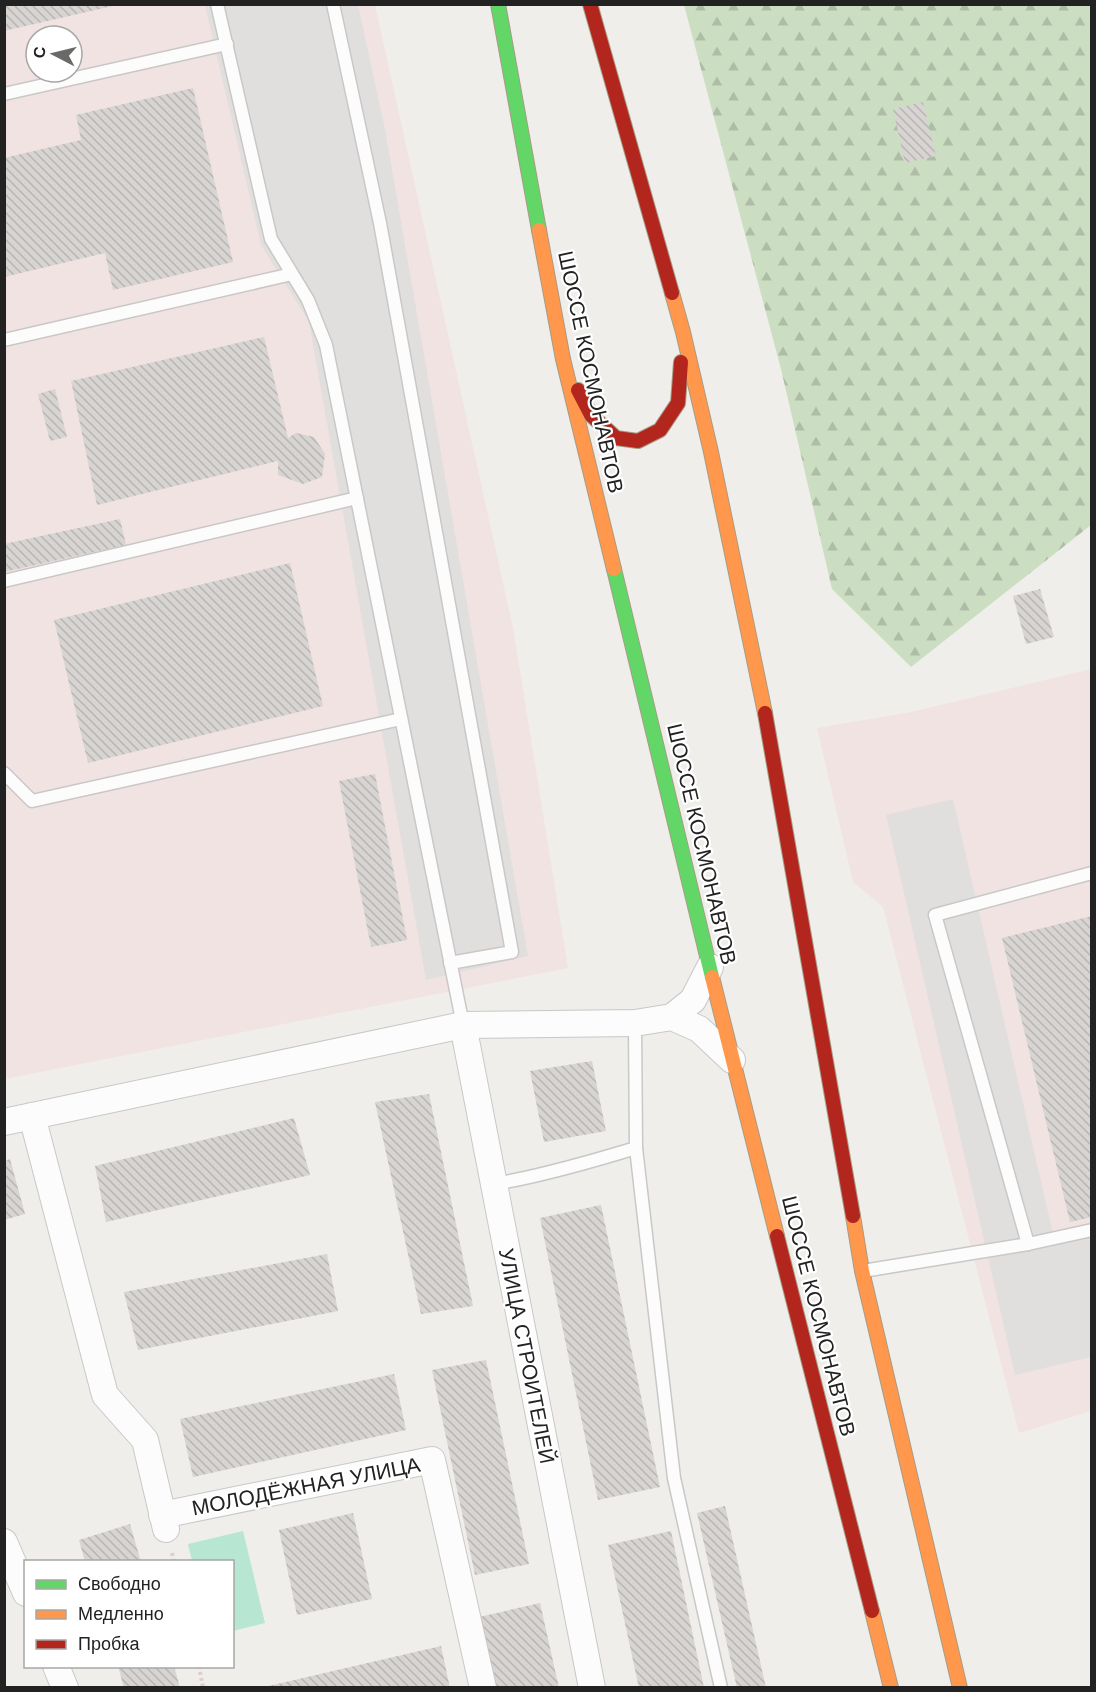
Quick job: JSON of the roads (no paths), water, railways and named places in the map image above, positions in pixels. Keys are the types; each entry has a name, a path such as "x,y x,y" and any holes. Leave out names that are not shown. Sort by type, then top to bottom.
{"main road":[{"name":"ШОССЕ КОСМОНАВТОВ","path":"498,4 563,359 732,1060 891,1688"},
{"path":"590,4 683,332 714,462 754,655 783,811 862,1271 960,1688"},
{"path":"563,359 591,415 616,438 638,441 660,430 678,403 683,332"}],"street":[{"path":"4,1122 463,1025 635,1023 672,1017 693,1000 710,967"},
{"path":"672,1017 699,1029 732,1060"},
{"name":"УЛИЦА СТРОИТЕЛЕЙ","path":"463,1025 592,1688"},
{"name":"МОЛОДЁЖНАЯ УЛИЦА","path":"32,1116 105,1395 145,1440 164,1522 432,1460 483,1688"},
{"path":"4,1542 24,1588"},
{"path":"57,1668 65,1688"}],"lane":[{"path":"217,4 271,239 308,300 326,345 463,1025"},
{"path":"333,4 380,223 512,952 450,963"},
{"path":"4,94 226,44"},
{"path":"4,340 292,274"},
{"path":"4,581 357,498"},
{"path":"4,773 32,801 401,719"},
{"path":"1028,1244 935,915 1092,873"},
{"path":"635,1023 636,1148 674,1478 722,1688"},
{"path":"494,1184 636,1148"},
{"path":"862,1271 1028,1244 1092,1230"}]}
